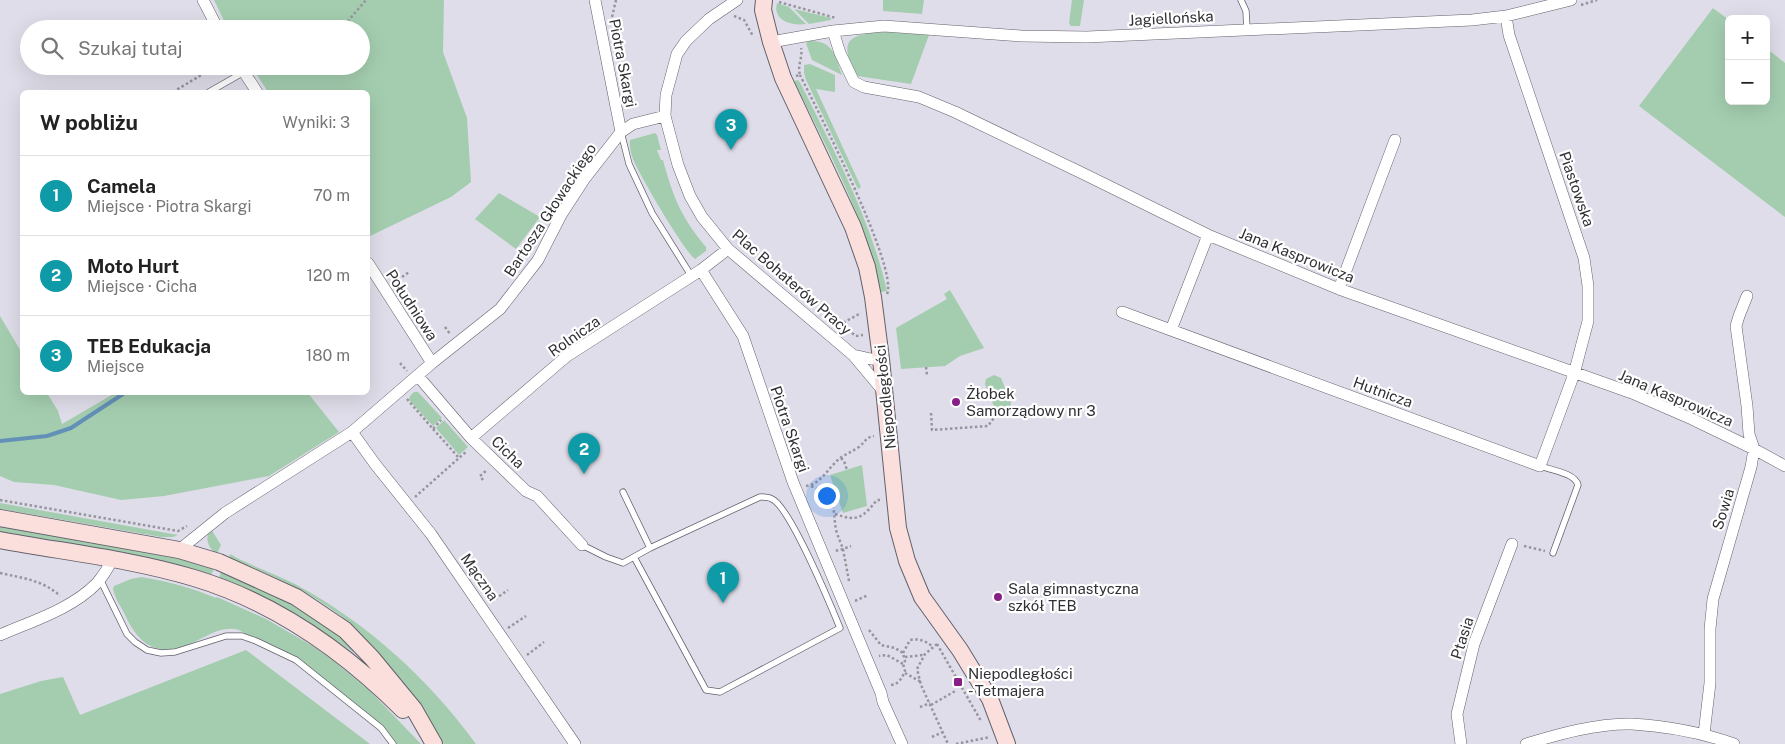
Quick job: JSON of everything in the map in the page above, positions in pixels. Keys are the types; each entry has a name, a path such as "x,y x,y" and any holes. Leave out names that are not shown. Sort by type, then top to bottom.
{"main road":[{"name":"Niepodległości","path":"764,0 763,10 783,78 853,227 867,267 881,359 898,528 907,561 922,598 960,650 990,699 1007,744"},
{"path":"0,518 179,550 219,562 296,597 345,630 372,658 414,709 433,743"},
{"path":"0,540 164,570 194,578 278,613 310,632 345,657 392,699 433,743"}],"street":[{"path":"203,0 213,20"},
{"name":"Plac Bohaterów Pracy","path":"737,0 710,19 686,41 677,54 666,96 665,116 678,165 690,196 702,217 728,248 853,355 884,392"},
{"name":"Jagiellońska","path":"771,42 836,26 884,26 1014,36 1087,37 1472,20 1506,16 1571,0"},
{"name":"Piotra Skargi","path":"599,3 622,132"},
{"name":"Piastowska","path":"1506,16 1509,35 1584,258 1588,286 1588,321 1574,374"},
{"name":"Jana Kasprowicza","path":"836,26 840,53 854,82 876,90 919,98 954,112 1208,236 1339,289 1632,393 1692,419 1785,466"},
{"path":"246,75 256,90"},
{"name":"Bartosza Głowackiego","path":"179,550 225,513 352,432 500,309 538,260 561,215 585,178 622,132 633,124 665,116"},
{"path":"1339,289 1395,140"},
{"path":"1171,330 1208,236"},
{"path":"697,273 728,248"},
{"name":"Południowa","path":"370,267 432,364"},
{"name":"Piotra Skargi","path":"697,273 743,336 793,482 902,744"},
{"name":"Rolnicza","path":"472,442 568,356 697,273"},
{"name":"Sowia","path":"1704,734 1710,683 1710,629 1713,599 1751,467 1754,449 1749,434 1736,326 1748,296"},
{"name":"Hutnicza","path":"1122,312 1540,466"},
{"name":"Plac Bohaterów Pracy","path":"853,355 871,360 881,359"},
{"path":"1540,466 1574,374"},
{"name":"Cicha","path":"418,376 472,442 526,491 537,496 582,545"},
{"name":"Mączna","path":"352,432 375,464 432,534 575,744"},
{"name":"Ptasia","path":"1461,744 1457,714 1474,644 1512,544"},
{"path":"0,635 66,605 88,591 100,579 112,560"},
{"path":"1526,744 1559,734 1594,727 1631,724 1704,734 1734,744"}],"lane":[{"path":"1241,0 1246,11 1247,30"},
{"path":"212,90 233,75"},
{"path":"622,132 629,164 648,205 697,273"},
{"path":"1540,466 1572,477 1577,481 1578,485 1552,552"},
{"path":"624,492 650,548"},
{"path":"582,545 623,563 650,548 760,497 772,499 780,506 792,524 840,628 720,692 706,690 634,558"},
{"path":"100,579 128,634 134,642 147,650 161,653 175,652 226,636 242,636 256,641 296,660 381,728 393,744"}],"path":[{"path":"349,20 366,0"},
{"path":"611,21 616,0"},
{"path":"774,0 836,18 836,26"},
{"path":"176,90 201,75"},
{"path":"391,285 409,272"},
{"path":"827,332 874,305"},
{"path":"840,324 856,336 862,336 867,330"},
{"path":"926,367 927,375"},
{"path":"410,393 405,397 459,458"},
{"path":"931,413 932,430 941,430 988,426 998,412"},
{"path":"433,429 444,417"},
{"path":"802,487 811,486 819,481 832,465 868,437 878,436"},
{"path":"413,499 459,458 472,442"},
{"path":"841,458 847,470"},
{"path":"811,486 820,490 830,500 835,514 837,533 843,549 851,586"},
{"path":"0,500 178,531 189,525"},
{"path":"835,514 850,519 856,518 868,512 877,500 884,500"},
{"path":"1512,544 1552,552"},
{"path":"830,553 851,546"},
{"path":"0,573 33,580 48,586 59,595 66,605"},
{"path":"485,598 489,604 508,590"},
{"path":"853,594 856,602"},
{"path":"851,604 868,595"},
{"path":"503,624 507,629 526,616"},
{"path":"866,626 881,646 894,648 904,655 925,654"},
{"path":"920,682 905,673 904,655 910,640 915,639 927,642 932,647"},
{"path":"529,662 525,656 544,642"},
{"path":"937,644 925,654 917,669 920,682 948,744"},
{"path":"881,646 877,657 887,655 903,664"},
{"path":"949,667 982,721"},
{"path":"887,684 898,683 905,673"},
{"path":"920,708 957,690"},
{"path":"956,744 991,737 986,729"},
{"path":"932,736 943,732"}],"green space":[{"path":"214,0 444,0 443,52 467,118 471,182 451,197 370,236 370,90 267,90 257,75 370,75 370,20 224,20"},
{"path":"883,0 924,0 922,14 883,11"},
{"path":"1072,0 1084,0 1080,26 1071,26 1069,23"},
{"path":"777,3 789,7 806,24 795,24 785,21 778,14 776,9"},
{"path":"1713,8 1725,17 1725,105 1770,105 1770,51 1785,63 1785,217 1639,106"},
{"path":"794,9 831,18 831,20 809,24"},
{"path":"886,32 929,35 911,84 857,76 848,53 850,40 864,34"},
{"path":"818,41 829,47 835,56 842,75 812,60 806,43"},
{"path":"810,64 835,75 835,92 816,89 861,187 858,189 806,80 804,65"},
{"path":"798,80 838,159 861,211 880,264 887,291 881,292 874,264 855,210 794,81"},
{"path":"655,133 661,150 657,150 661,160 663,160 670,185 679,206 690,226 706,247 706,251 695,259 662,212 632,157 630,140"},
{"path":"499,193 540,217 516,249 475,219"},
{"path":"950,290 984,348 960,356 945,366 901,369 896,328 947,299 944,294"},
{"path":"0,316 20,350 20,395 48,395 58,411 62,424 112,395 309,395 339,432 269,476 164,496 121,500 54,485 14,482 0,476"},
{"path":"994,375 1001,378 1011,403 1010,408 1002,412 998,412 995,409 985,384 986,379"},
{"path":"414,392 418,392 442,418 433,426 409,400"},
{"path":"444,420 468,447 459,455 436,428"},
{"path":"862,465 867,506 843,513 830,475"},
{"path":"0,503 178,535 161,537 0,509"},
{"path":"0,525 169,555 214,569 211,575 133,555 0,532"},
{"path":"211,529 221,545 217,554 211,549 207,539"},
{"path":"230,554 295,584 347,616 371,634 417,675 438,697 476,744 444,744 351,624 308,594 277,578 229,558"},
{"path":"221,572 292,604 325,625 354,650 353,652 280,605 219,578"},
{"path":"141,577 170,583 217,597 266,619 311,645 369,690 421,744 396,744 388,733 314,672 239,630 220,630 192,643 171,649 153,647 138,636 117,600 113,589 114,586"},
{"path":"246,650 370,744 0,744 0,694 41,681 63,677 80,715"}],"waterway":[{"path":"0,441 47,436 71,428 121,395"}],"place":[{"name":"TEB Edukacja","path":"731,150"},
{"name":"Żłobek Samorządowy nr 3","path":"956,402"},
{"name":"Moto Hurt","path":"584,474"},
{"name":"Sala gimnastyczna szkół TEB","path":"998,597"},
{"name":"Camela","path":"723,603"},
{"name":"Niepodległości - Tetmajera","path":"958,682"}]}
